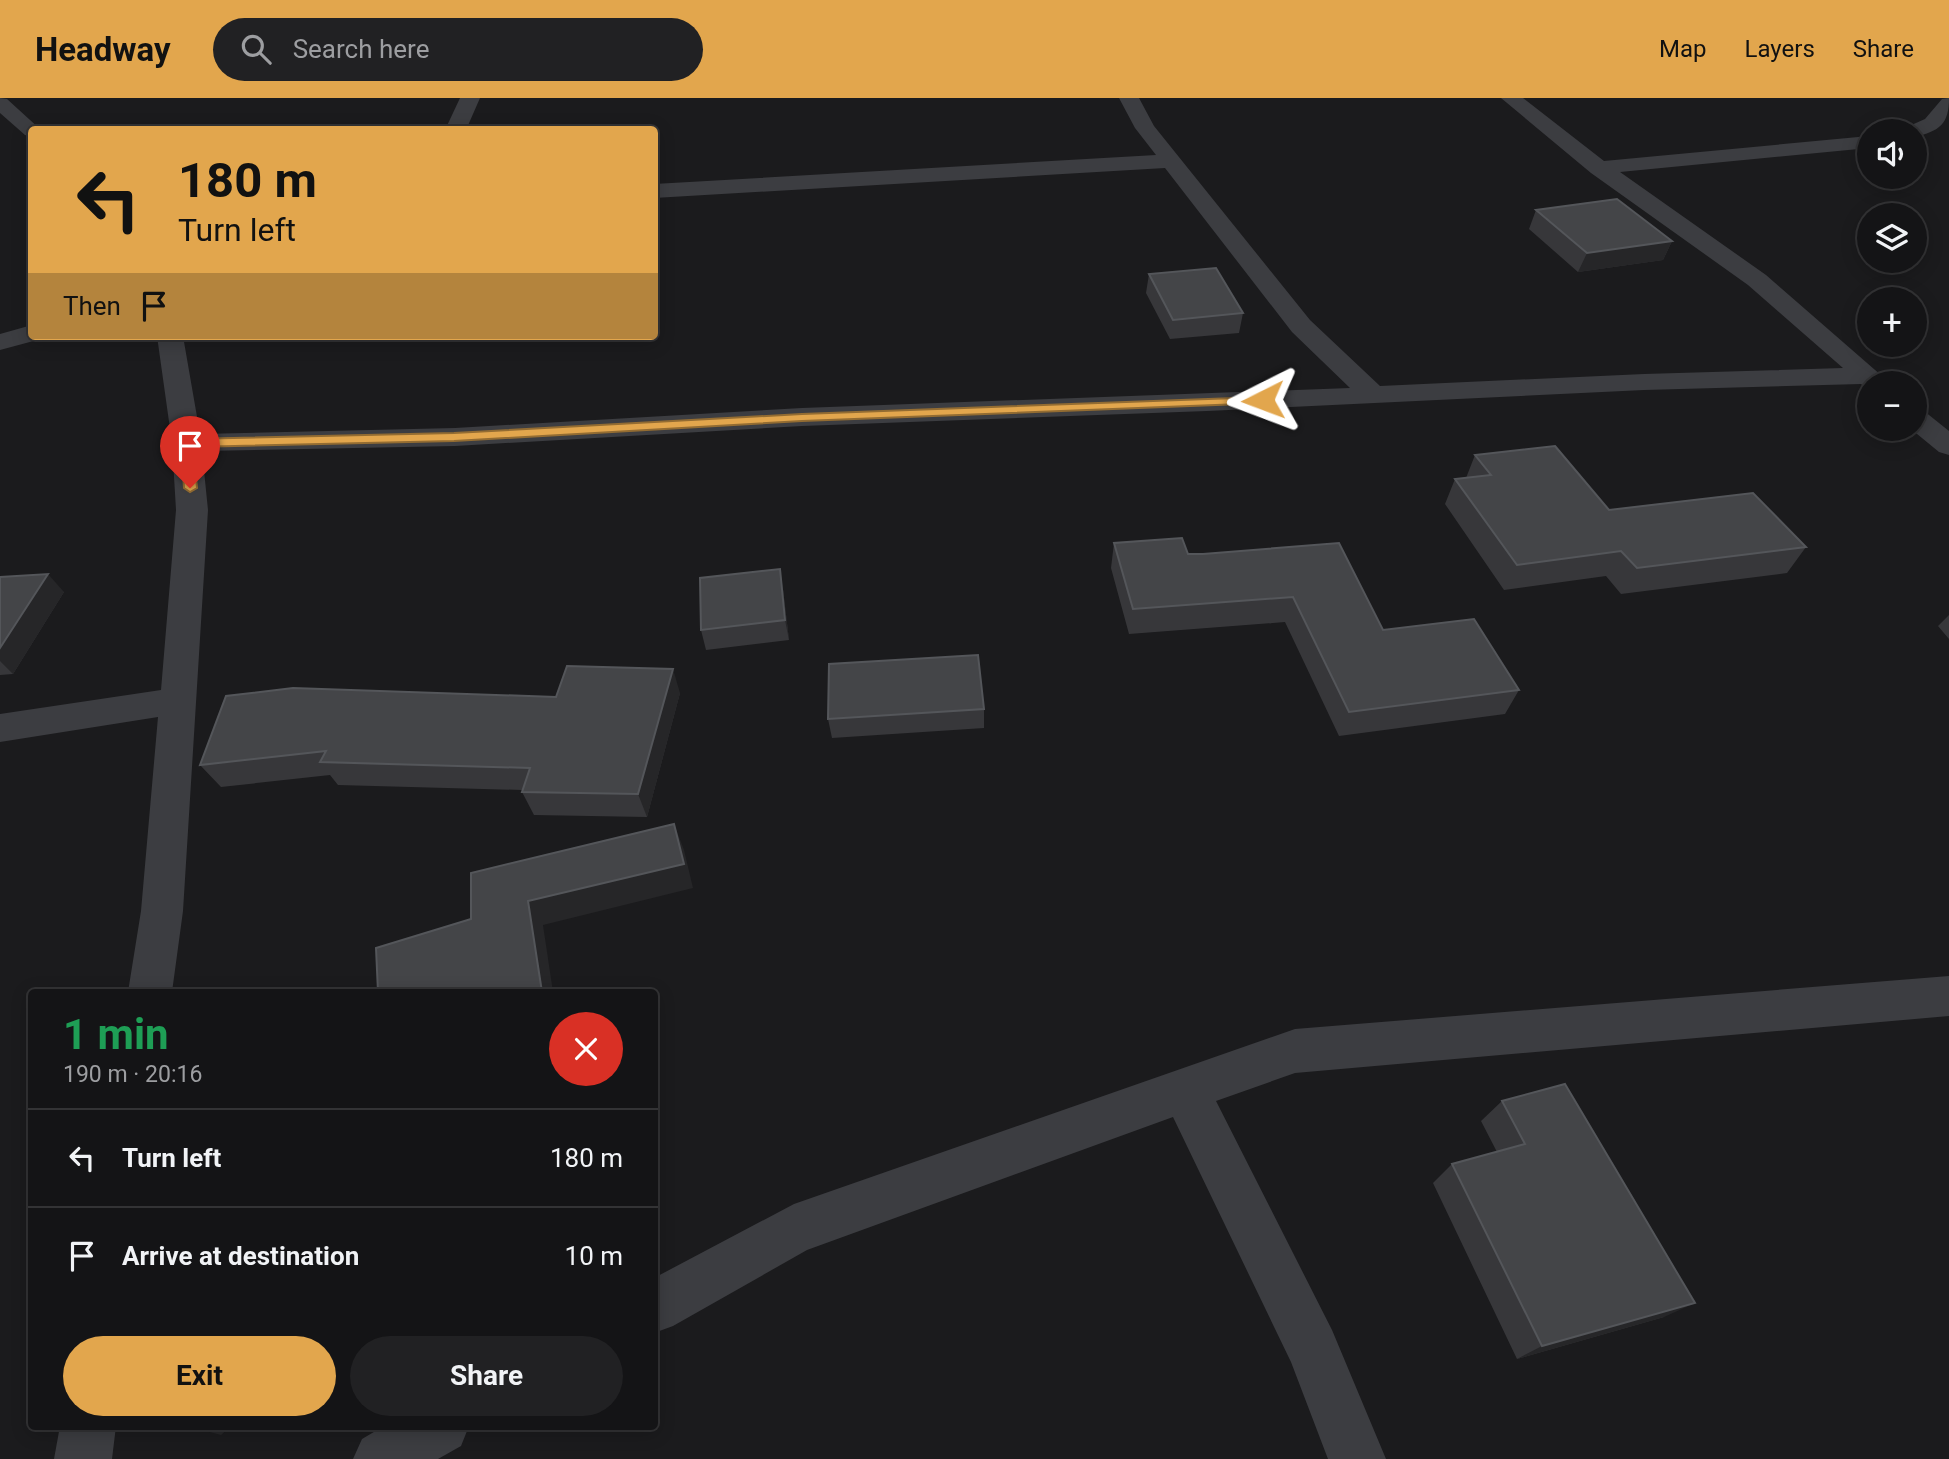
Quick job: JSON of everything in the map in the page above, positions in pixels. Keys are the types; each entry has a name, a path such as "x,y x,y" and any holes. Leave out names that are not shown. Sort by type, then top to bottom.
{"street":[{"path":"457,126 470,98"},
{"path":"1129,98 1145,128 1301,326 1374,395"},
{"path":"1511,98 1599,168 1757,280 1863,371"},
{"path":"0,103 28,128"},
{"path":"1927,125 1949,103"},
{"path":"10,141 28,138"},
{"path":"1599,168 1857,143"},
{"path":"658,191 1170,161"},
{"path":"0,342 28,334"},
{"path":"150,989 162,911 192,510 187,443 171,340"},
{"path":"187,443 454,437 802,418 1644,382 1857,379"},
{"path":"1927,428 1949,446"},
{"path":"0,728 177,701"},
{"path":"658,1305 794,1229 1296,1051 1943,1006"},
{"path":"1185,1090 1313,1349 1357,1459"},
{"path":"83,1459 87,1430"},
{"path":"382,1459 434,1430"}],"building":[{"path":"1617,199 1672,241 1587,253 1536,210"},
{"path":"1216,268 1243,313 1173,320 1149,274"},
{"path":"1555,446 1609,510 1753,493 1806,547 1637,568 1621,551 1517,565 1455,479 1491,475 1475,455"},
{"path":"1182,538 1188,554 1339,543 1383,630 1474,619 1519,690 1349,712 1293,597 1133,609 1114,543"},
{"path":"780,569 785,620 701,630 700,578"},
{"path":"48,574 0,648 0,577"},
{"path":"978,655 984,709 828,719 829,664"},
{"path":"567,666 673,669 638,794 522,792 530,768 320,762 326,751 200,765 226,696 293,688 556,697"},
{"path":"674,824 684,864 528,901 542,989 378,989 376,948 471,919 471,873"},
{"path":"1565,1084 1695,1303 1542,1346 1452,1164 1525,1144 1502,1101"}],"route":[{"path":"190,488 187,443 454,437 802,418 1263,400"}]}
